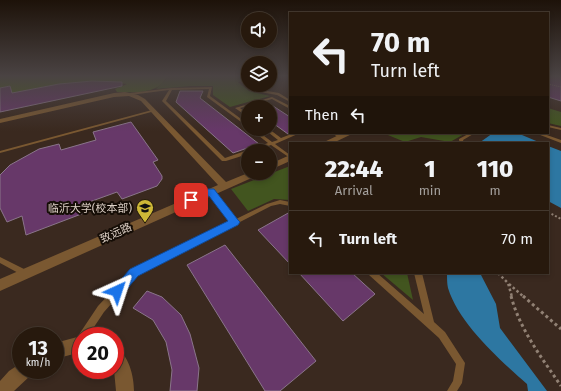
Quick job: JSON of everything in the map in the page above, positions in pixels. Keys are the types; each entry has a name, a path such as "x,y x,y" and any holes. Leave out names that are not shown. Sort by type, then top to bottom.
{"street":[{"path":"0,121 114,95 126,94"},
{"path":"131,94 136,95 143,100 224,186"},
{"path":"327,142 337,135"},
{"path":"277,163 289,157"},
{"name":"致远路","path":"0,285 241,179"},
{"path":"2,389 14,379"},
{"path":"124,379 124,391"}],"lane":[{"path":"168,94 164,102 224,160 241,154"},
{"path":"209,94 208,96 241,121"},
{"path":"273,94 289,100"},
{"path":"223,113 280,96"},
{"path":"272,98 289,107"},
{"path":"237,108 241,111"},
{"path":"0,152 153,111"},
{"path":"549,126 561,129"},
{"path":"269,144 296,134"},
{"path":"462,142 461,140 471,134"},
{"path":"540,134 561,142"},
{"path":"262,136 289,156"},
{"path":"276,136 281,140"},
{"path":"211,192 235,222"},
{"path":"90,327 101,309 134,273 269,205 280,202 289,204"},
{"path":"0,260 25,273"},
{"path":"373,274 442,335 461,363 457,383 452,391"},
{"path":"418,274 430,324"}],"path":[{"path":"549,212 561,218"},
{"path":"499,274 561,329"},
{"path":"508,283 516,312 535,348 561,386"}],"shaded area":[{"name":"临沂大学(校本部)","path":"0,94 289,94 289,134 549,134 549,94 561,94 561,391 0,391"}],"green space":[{"path":"213,94 263,94 270,96 255,100 241,100 241,104 230,107"},
{"path":"549,108 561,112 561,126 549,123"},
{"path":"385,134 464,134 450,142 421,137 405,142"},
{"path":"289,166 289,200 274,199 248,211 231,189 254,180 277,180 277,171"},
{"path":"382,274 407,274 413,300"}],"water":[{"path":"492,134 508,134 522,135 539,142 480,142"},
{"path":"549,146 561,151 561,208 549,202"},
{"path":"447,274 481,275 496,304 500,328 547,391 528,391 527,384 493,353 461,315 453,301 447,283"}],"building":[{"path":"0,94 83,94 0,112"},
{"path":"179,94 202,94 200,98 241,130 241,136 249,136 259,144 241,144 241,150 233,153 176,102"},
{"path":"549,94 561,94 561,101 549,97"},
{"path":"277,109 289,116 288,134 277,126"},
{"path":"131,122 158,160 153,162 162,176 162,179 157,186 122,199 117,192 81,205 84,213 26,235 22,216 7,222 0,208 0,175 10,165 39,149 59,144 61,150 96,140 93,132"},
{"path":"289,213 289,263 258,230"},
{"path":"225,245 316,361 280,391 265,391 187,265"},
{"path":"300,274 353,274 375,294 343,321"},
{"path":"147,291 162,297 181,315 190,334 199,368 197,391 170,391 172,370 166,342 153,320 133,308"}],"place":[{"name":"临沂大学(校本部)","path":"145,223"}],"route":[{"path":"117,291 134,273 235,222 211,192 191,200"}]}
